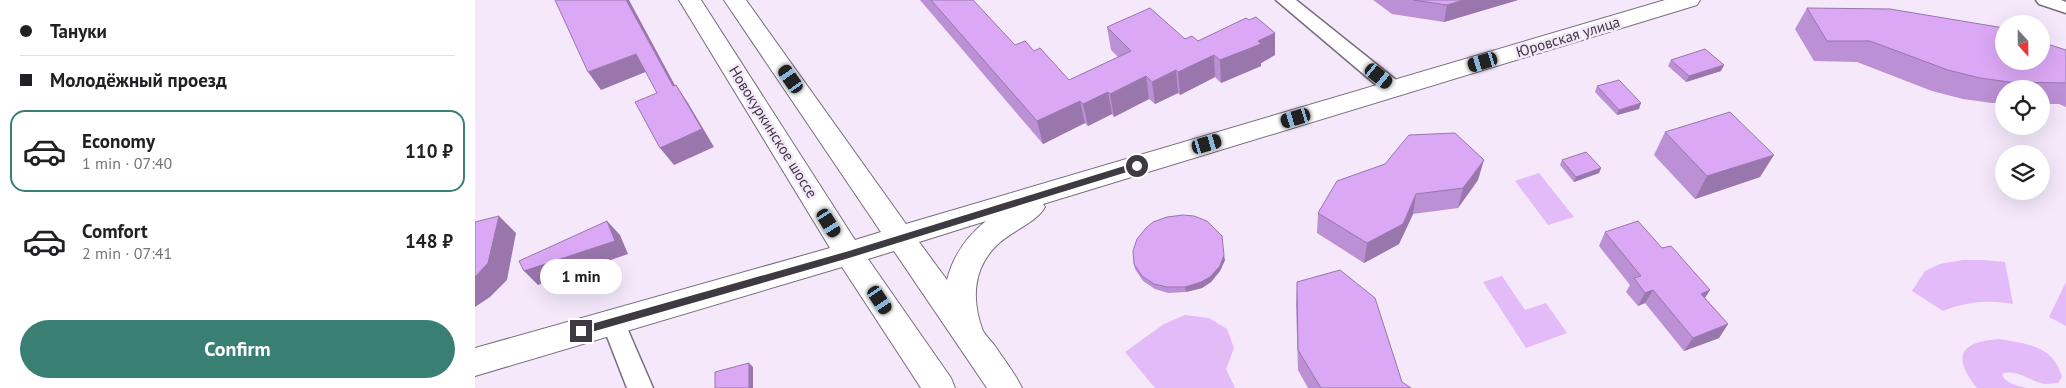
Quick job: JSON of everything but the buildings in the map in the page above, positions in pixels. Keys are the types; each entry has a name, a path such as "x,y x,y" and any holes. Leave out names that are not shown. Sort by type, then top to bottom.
{"main road":[{"name":"Новокуркинское шоссе","path":"690,0 849,254 939,388"},
{"path":"735,0 956,320 1006,388"},
{"name":"Юровская улица","path":"475,362 849,254 1689,0"},
{"path":"969,336 961,283 973,252 982,241 1003,224 1074,185"}],"street":[{"path":"1285,0 1394,89"},
{"path":"2045,0 2066,8"},
{"path":"613,321 640,388"}],"shaded area":[{"path":"1539,173 1574,217 1548,225 1515,181"},
{"path":"1963,260 2005,262 2013,304 1978,302 1943,311 1912,291 1925,271 1940,264"},
{"path":"1502,276 1525,310 1546,303 1567,333 1526,348 1483,282"},
{"path":"2066,282 2066,326 2049,317"},
{"path":"1185,315 1209,318 1227,329 1234,348 1226,369 1235,388 1155,388 1125,352 1164,324"},
{"path":"1999,339 2029,345 2045,352 2058,366 2062,377 2058,383 2045,384 2018,374 2007,373 2002,374 2006,380 2026,388 1977,388 1964,368 1962,360 1964,353 1975,344"}],"route":[{"path":"581,331 849,254 951,221 1137,166"}]}
